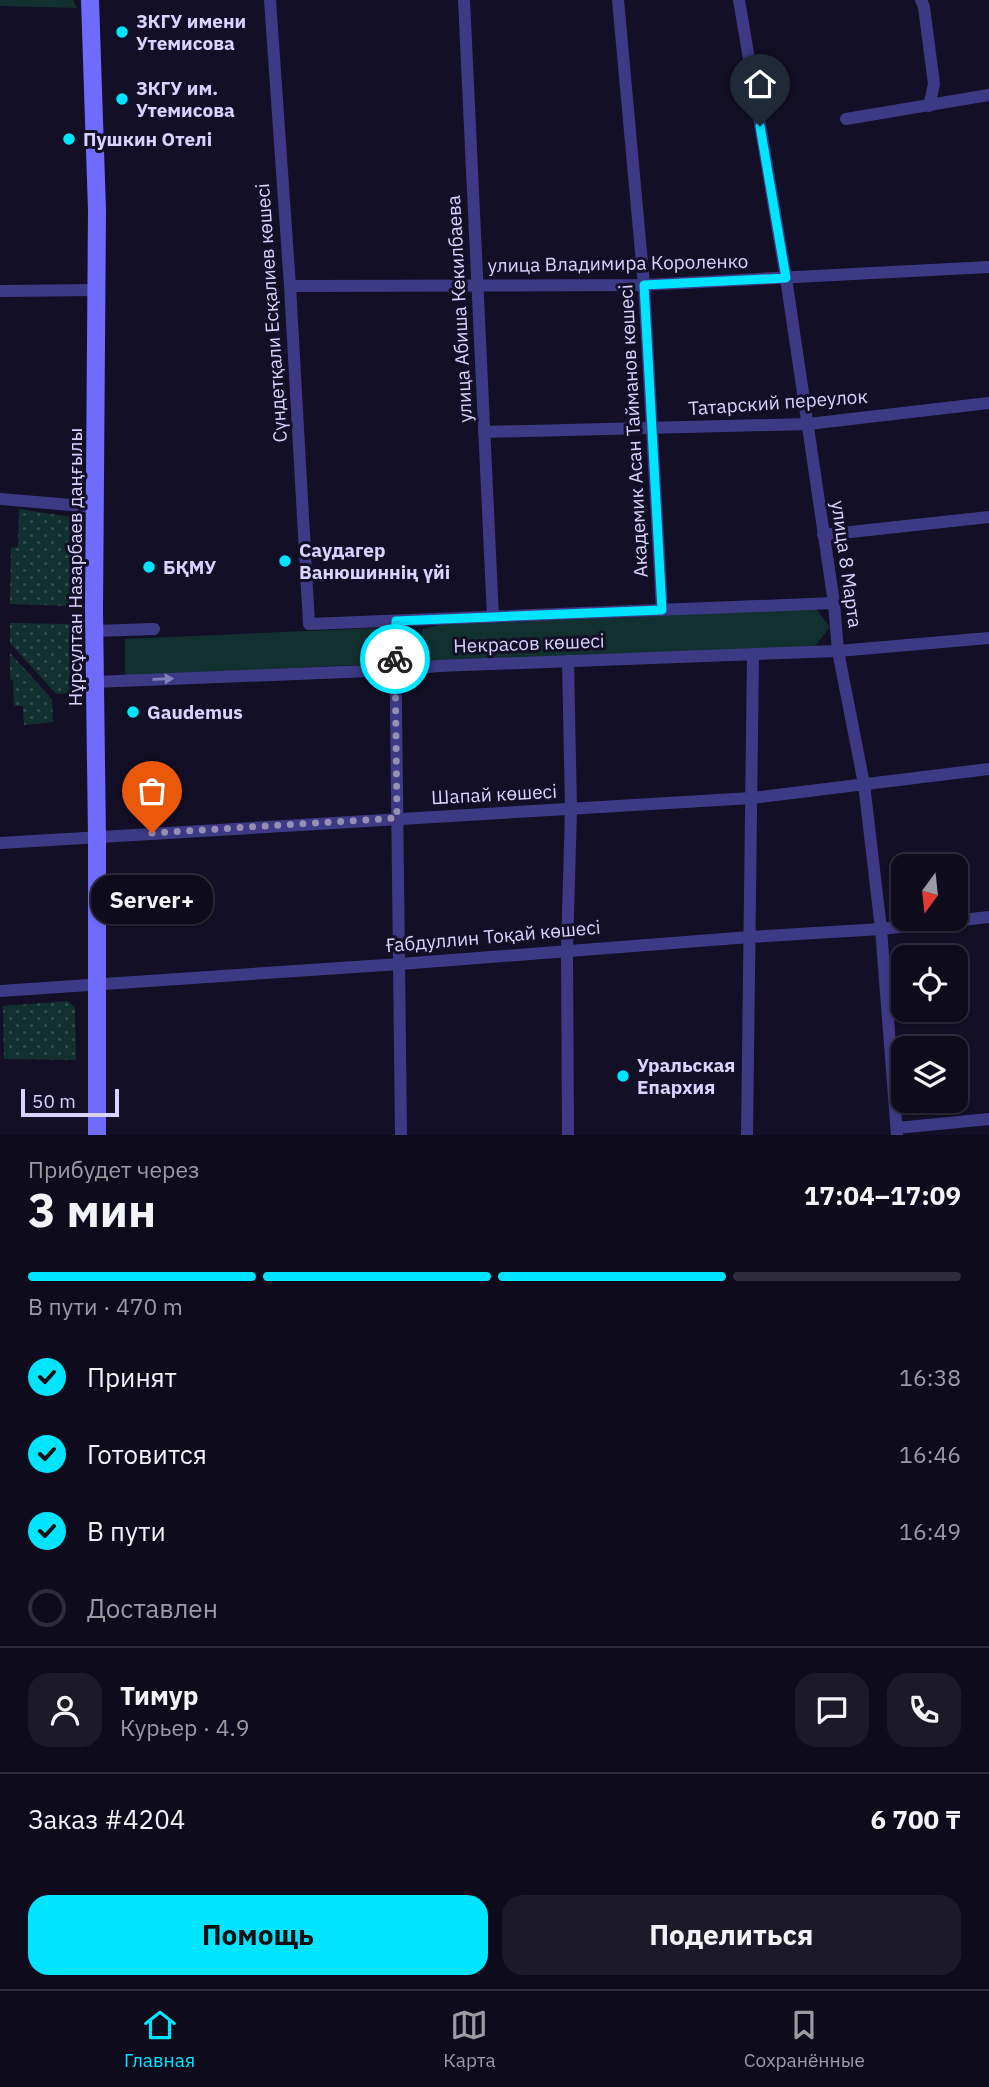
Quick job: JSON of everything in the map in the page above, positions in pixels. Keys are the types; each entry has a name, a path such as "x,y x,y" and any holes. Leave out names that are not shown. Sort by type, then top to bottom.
{"main road":[{"name":"Нұрсұлтан Назарбаев даңғылы","path":"90,0 97,210 94,631 97,1135"}],"street":[{"name":"Сүндетқали Есқалиев көшесі","path":"270,0 290,286 309,624"},
{"name":"улица Абиша Кекилбаева","path":"464,0 493,617"},
{"name":"Академик Асан Тайманов көшесі","path":"618,0 644,285 662,610"},
{"name":"улица 8 Марта","path":"738,0 786,278 834,603 838,651 864,784 881,929 897,1131"},
{"path":"921,0 925,7 934,85 929,106"},
{"path":"846,119 989,95"},
{"name":"улица Владимира Короленко","path":"290,286 644,285 989,268"},
{"path":"0,291 97,290"},
{"name":"Татарский переулок","path":"484,432 808,424 989,402"},
{"path":"0,499 96,507"},
{"path":"823,535 989,517"},
{"name":"Некрасов көшесі","path":"309,624 834,603"},
{"path":"396,621 401,1135"},
{"path":"94,631 154,629"},
{"name":"Некрасов көшесі","path":"94,682 838,651 989,638"},
{"path":"747,1135 753,654"},
{"path":"568,661 571,809 566,949 568,1135"},
{"name":"Шапай көшесі","path":"0,843 752,797 989,769"},
{"name":"Ғабдуллин Тоқай көшесі","path":"0,991 400,964 750,936 881,929 989,917"},
{"path":"897,1131 989,1119"}],"green space":[{"path":"0,0 73,0 77,8 0,6"},
{"path":"19,509 71,517 70,606 10,604 11,548 18,547"},
{"path":"816,609 830,627 815,646 439,662 425,661 418,645 423,629 438,625"},
{"path":"10,623 70,624 70,693 56,694 10,643"},
{"path":"375,628 384,647 376,664 125,676 125,639"},
{"path":"10,653 52,699 53,722 24,725 23,706 14,706"},
{"path":"68,1001 75,1008 76,1060 4,1059 3,1006"}],"way so far":[{"path":"152,833 397,818 395,659"}],"place":[{"name":"ЗКГУ имени Утемисова","path":"122,32"},
{"name":"ЗКГУ им. Утемисова","path":"122,99"},
{"name":"Пушкин Отелі","path":"69,139"},
{"name":"Саудагер Ванюшиннің үйі","path":"285,561"},
{"name":"БҚМУ","path":"149,567"},
{"name":"Gaudemus","path":"133,712"},
{"name":"Server+","path":"152,833"},
{"name":"Уральская Епархия","path":"623,1076"}],"route":[{"path":"395,659 396,621 662,610 644,285 786,278 760,126"}]}
